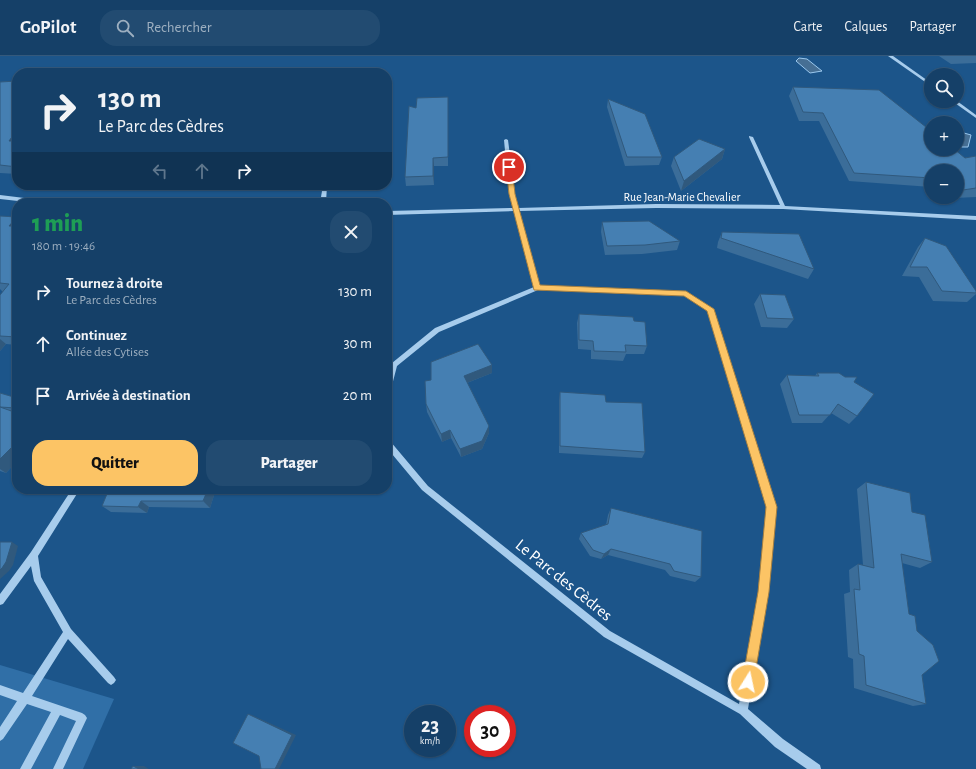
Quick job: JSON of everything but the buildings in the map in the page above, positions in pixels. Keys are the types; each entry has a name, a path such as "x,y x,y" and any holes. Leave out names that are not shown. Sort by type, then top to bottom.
{"street":[{"path":"890,56 924,80"},
{"path":"964,108 976,117"},
{"path":"751,137 782,207"},
{"path":"506,140 512,194 537,288"},
{"path":"0,197 12,198"},
{"name":"Rue Jean-Marie Chevalier","path":"392,213 656,206 782,207 976,218"},
{"path":"392,373 394,365 437,330 537,288 686,294 710,309 772,507 763,592 743,711"},
{"name":"Le Parc des Cèdres","path":"392,449 425,488 607,634 743,711 779,743 816,769"},
{"path":"0,601 34,555 73,494"},
{"path":"34,555 38,578 68,632 111,680"},
{"path":"0,736 68,632"},
{"path":"0,690 82,718 58,769"},
{"path":"25,769 58,710"}],"shaded area":[{"path":"799,58 807,59 822,71 810,73 796,61"},
{"path":"964,133 971,135 968,147 964,147"},
{"path":"0,665 114,699 83,769 0,769"}],"route":[{"path":"509,167 512,194 537,288 686,294 710,309 772,507 763,592 748,682"}]}
